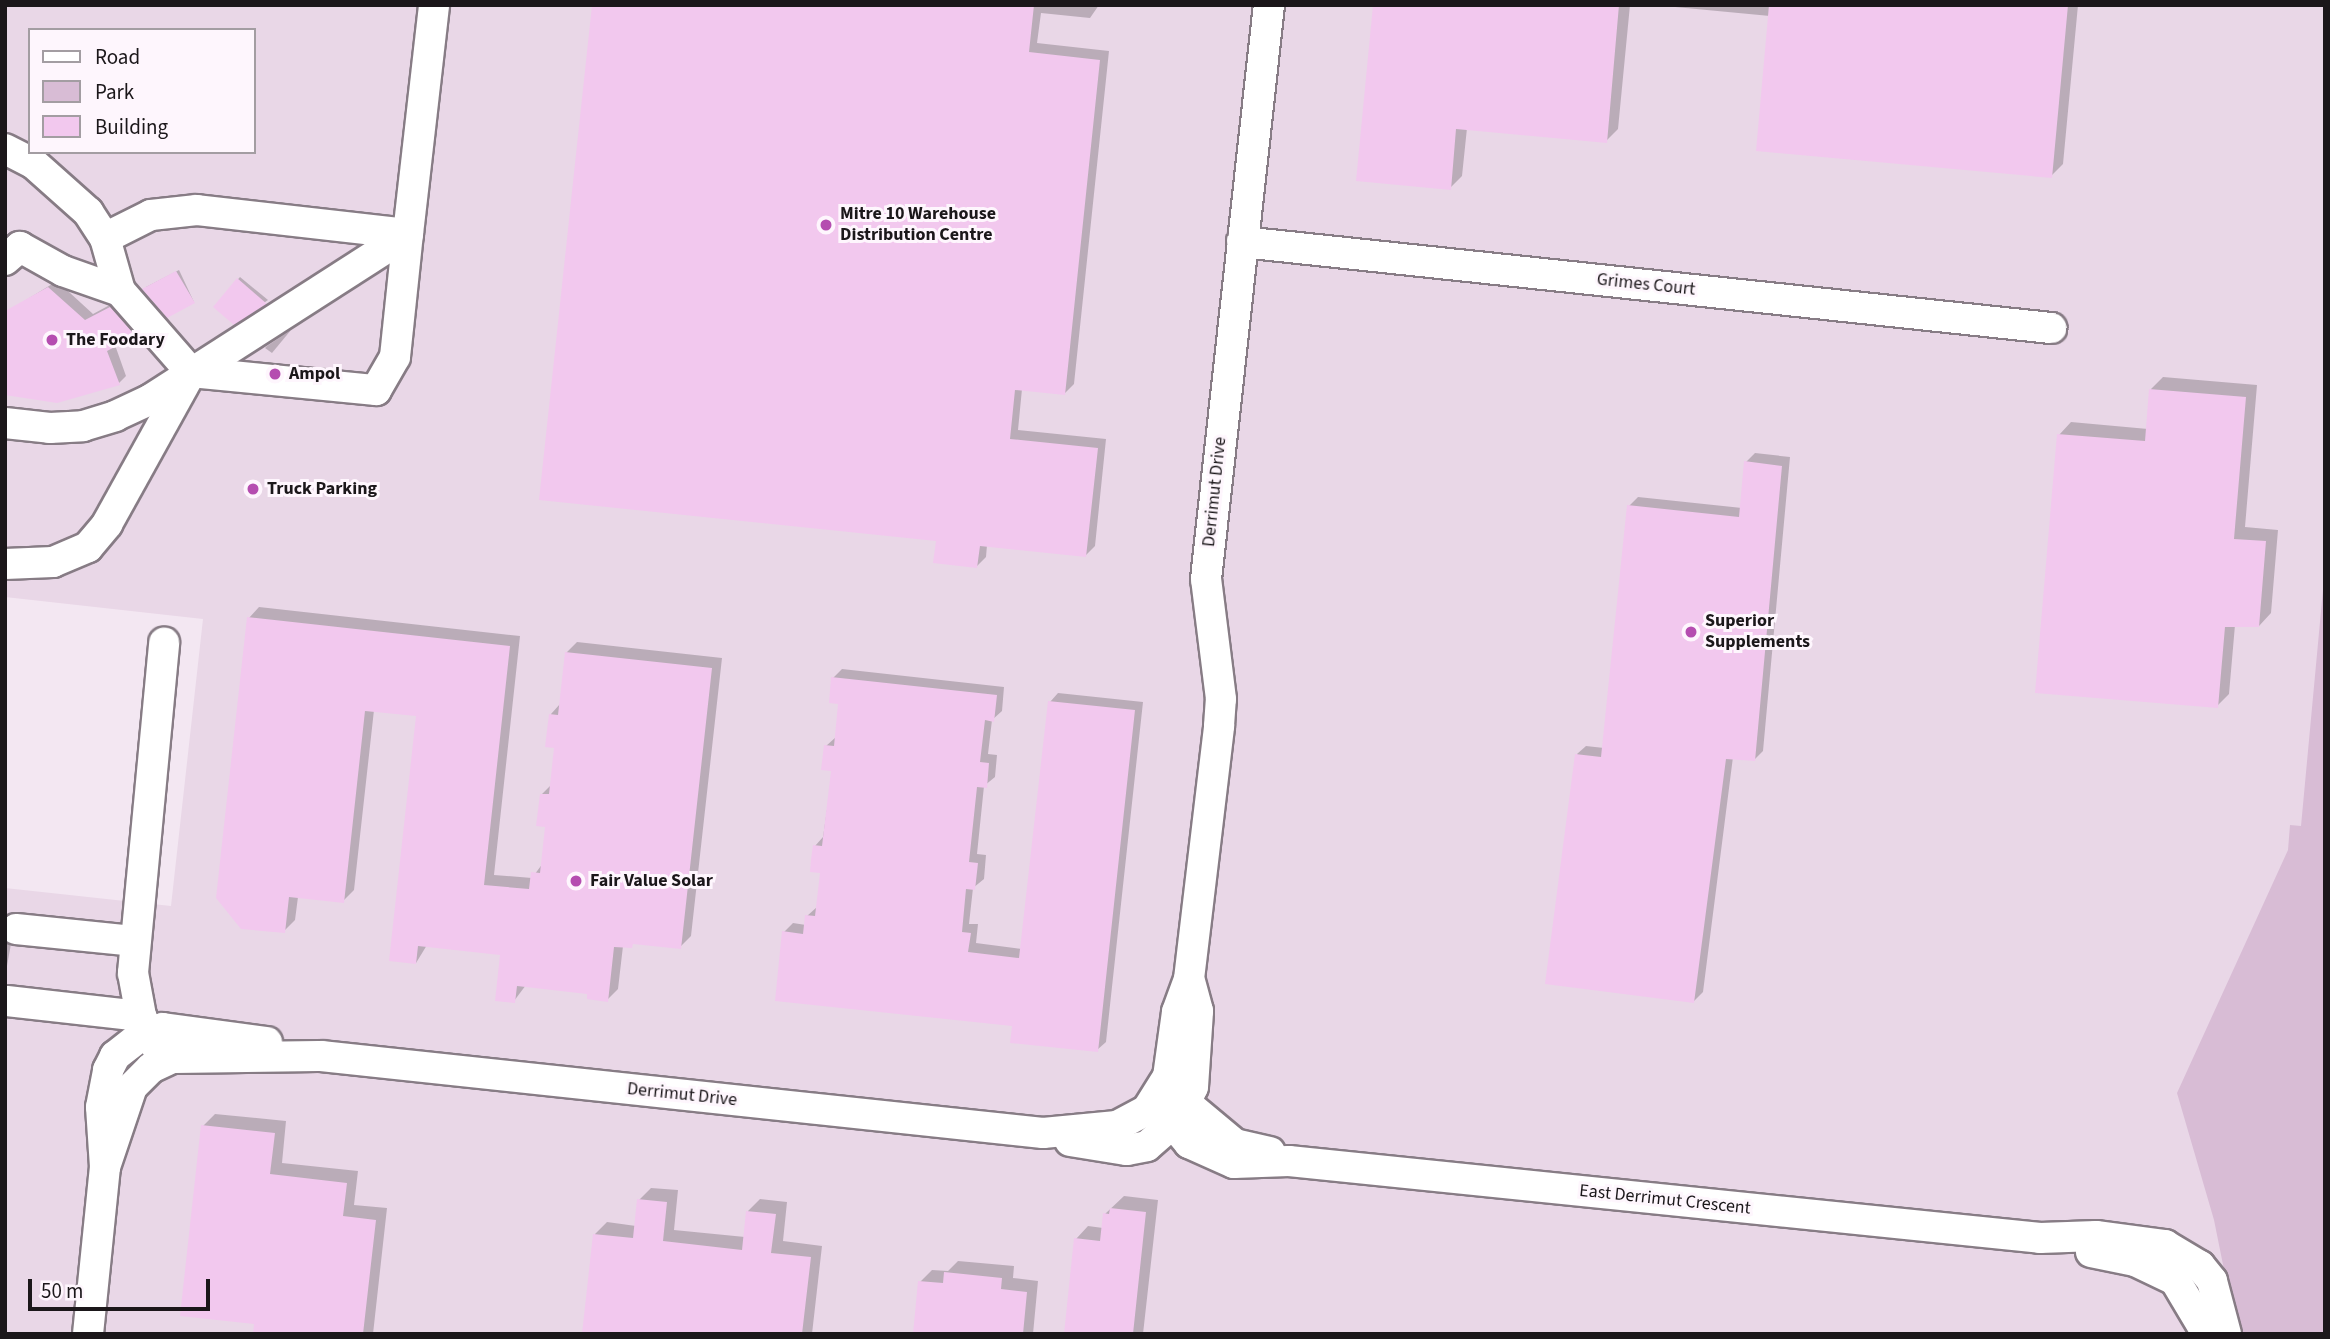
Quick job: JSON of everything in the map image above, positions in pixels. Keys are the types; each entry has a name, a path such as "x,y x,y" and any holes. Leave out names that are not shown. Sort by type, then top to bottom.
{"street":[{"path":"5,149 33,163 88,212 105,238 120,291 191,372 376,390 395,357 434,5"},
{"name":"Derrimut Drive","path":"1043,1133 1117,1126 1137,1118 1154,1101 1168,1077 1177,1012 1189,979 1221,699 1206,579 1269,5"},
{"path":"105,238 151,215 197,210 408,234"},
{"path":"5,423 83,426 151,399 408,234"},
{"name":"Grimes Court","path":"1242,242 2051,328"},
{"path":"5,260 20,247 63,271 120,291"},
{"path":"5,564 53,562 88,547 107,524 191,372"},
{"path":"105,1167 132,1087 163,1061 145,1024 133,973 164,642"},
{"path":"16,929 135,941"},
{"name":"Derrimut Drive","path":"163,1061 211,1056 321,1056 1043,1133 1093,1147 1127,1150 1147,1146 1179,1115 1194,1087 1198,1011 1189,979"},
{"name":"Derrimut Drive","path":"7,1001 282,1044 321,1056"},
{"path":"88,1334 105,1167 101,1107 108,1070 145,1024"},
{"name":"East Derrimut Crescent","path":"1154,1101 1235,1144 1271,1152 1289,1161 2040,1238 2124,1238 2183,1254 2212,1281 2226,1334"},
{"name":"East Derrimut Crescent","path":"2040,1238 2158,1270 2187,1294 2207,1334"}],"shaded area":[{"path":"5,5 2325,5 2325,1334 5,1334 5,888 171,906 203,619 5,597"}],"green space":[{"path":"2325,568 2325,1334 2237,1334 2214,1220 2177,1093 2288,850 2290,825 2301,826"}],"building":[{"name":"Mitre 10 Warehouse Distribution Centre","path":"592,5 1034,5 1029,52 1100,60 1065,395 1015,390 1010,439 1098,448 1086,557 980,546 977,568 933,563 936,541 539,500"},
{"path":"1373,5 1619,5 1607,143 1456,129 1451,190 1356,181"},
{"path":"1769,5 2068,5 2052,178 1756,151"},
{"path":"176,271 195,303 167,318 142,289"},
{"path":"237,278 267,304 234,325 213,307"},
{"name":"The Foodary","path":"48,287 85,320 110,307 136,336 107,351 120,385 57,403 5,395 5,311"},
{"path":"2149,389 2246,397 2234,539 2266,541 2259,627 2225,627 2218,708 2035,693 2057,434 2145,441"},
{"path":"1744,461 1782,466 1755,761 1726,759 1694,1003 1545,984 1575,754 1601,757 1627,505 1739,517"},
{"path":"247,617 510,646 484,885 529,889 531,872 540,873 545,827 536,826 540,794 549,794 554,748 545,747 549,714 558,715 565,652 712,668 681,949 633,944 632,948 614,947 608,1002 587,999 587,994 517,986 515,1003 495,1001 500,955 418,946 416,964 389,961 416,716 365,711 344,903 289,897 285,933 241,929 216,898"},
{"path":"831,677 997,695 994,722 985,720 980,762 989,763 987,788 977,787 969,862 978,863 975,890 966,889 962,932 971,933 968,952 1019,958 1048,701 1135,710 1098,1052 1010,1043 1012,1026 775,1001 782,931 803,934 805,915 815,916 820,873 810,872 811,859 813,845 822,846 831,771 821,770 824,745 834,746 838,704 829,703"},
{"path":"201,1125 275,1133 270,1174 347,1183 343,1216 376,1220 363,1334 253,1334 254,1324 180,1316"},
{"path":"637,1199 667,1202 663,1241 742,1250 746,1211 776,1214 771,1253 811,1257 802,1334 582,1334 593,1234 633,1238"},
{"path":"1110,1208 1146,1212 1133,1334 1064,1334 1074,1238 1100,1241 1103,1213 1109,1214"},
{"path":"944,1272 1002,1278 1001,1289 1027,1292 1023,1334 913,1334 918,1281 943,1283"}],"place":[{"name":"Mitre 10 Warehouse Distribution Centre","path":"826,225"},
{"name":"The Foodary","path":"52,340"},
{"name":"Ampol","path":"275,374"},
{"name":"Truck Parking","path":"253,489"},
{"name":"Superior Supplements","path":"1691,632"},
{"name":"Fair Value Solar","path":"576,881"}]}
